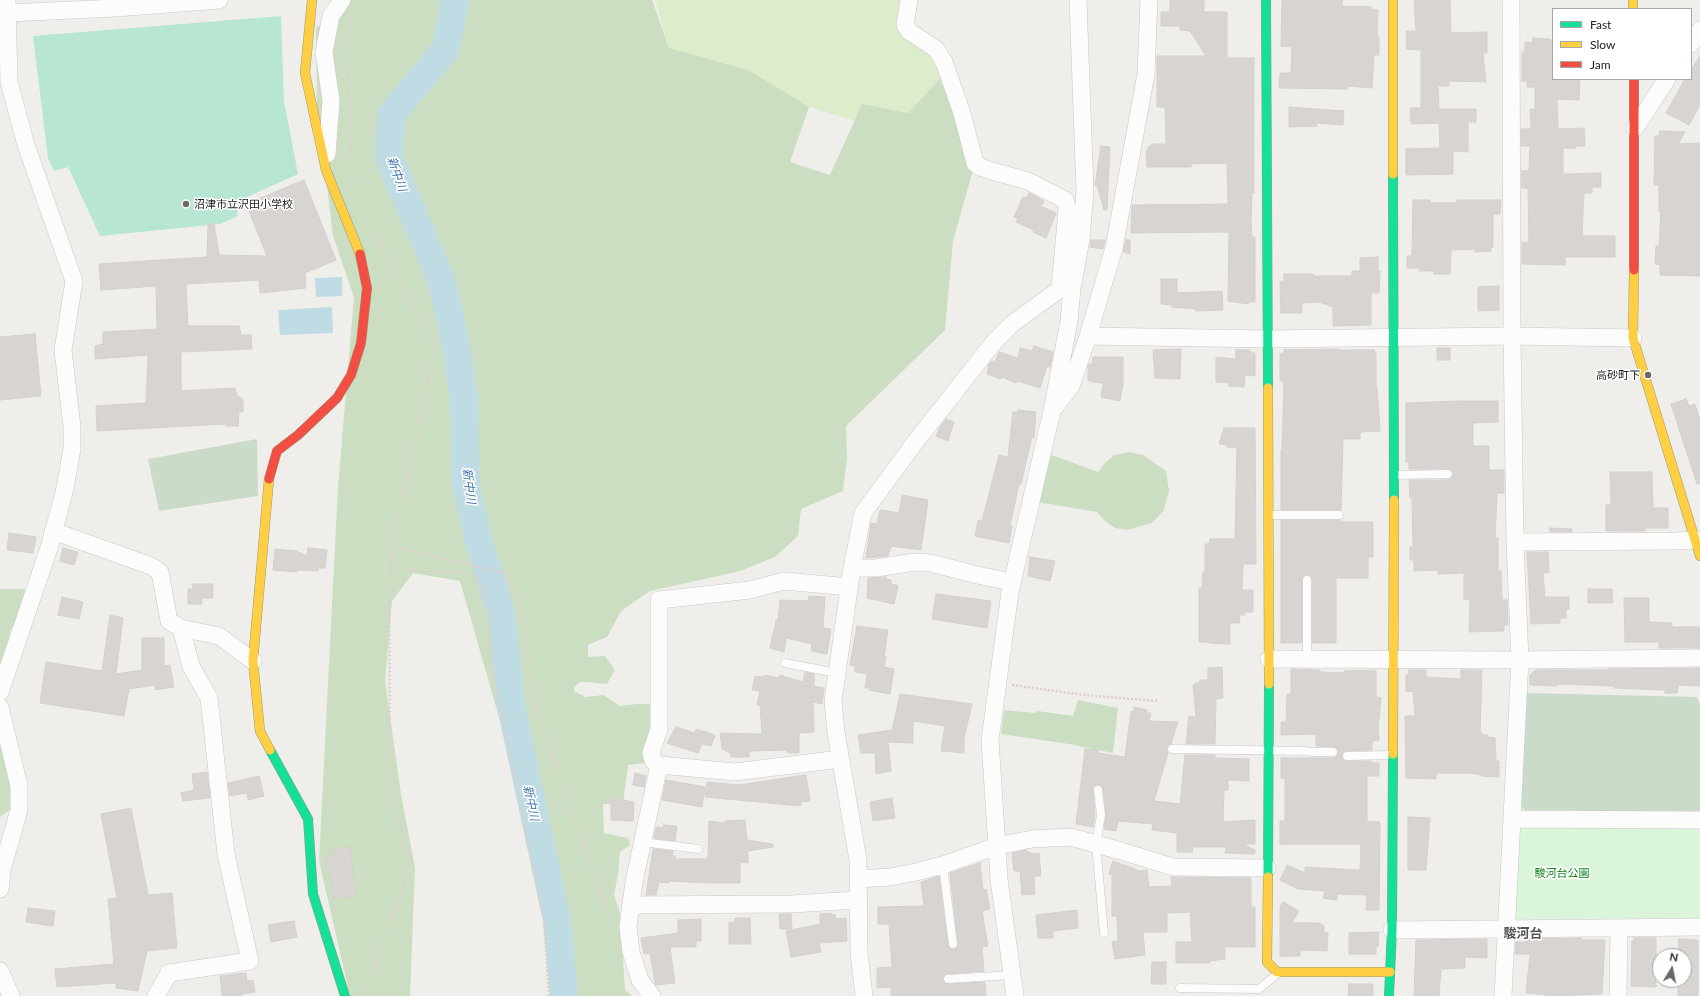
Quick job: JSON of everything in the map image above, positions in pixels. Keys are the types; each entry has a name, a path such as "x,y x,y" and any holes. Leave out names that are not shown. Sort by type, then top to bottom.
{"street":[{"path":"0,692 64,493 72,448 72,427 63,350 74,281 26,145 9,82 8,7 116,8 219,0"},
{"path":"312,0 305,73 326,170 360,254 367,288 361,343 351,375 337,398 298,435 277,451 268,484 253,661 260,731 288,786 308,819 313,894 345,996"},
{"path":"909,0 905,25 910,32 936,49 944,62 962,113 975,163 980,167 1028,181 1065,200 1067,208 1066,289 1069,321 1052,411 1012,582 990,740 999,879 1015,996"},
{"path":"864,996 859,953 858,860 840,759 833,701 852,568 863,513 916,441 994,342 1012,324 1066,289 1082,239 1085,191 1078,0"},
{"path":"1052,411 1071,386 1088,336 1114,248 1146,74 1149,0"},
{"path":"1266,0 1269,515 1267,962 1277,972 1390,972"},
{"path":"1390,996 1392,930 1394,475 1393,0"},
{"path":"1503,996 1520,660 1515,542 1512,336 1511,0"},
{"path":"326,170 330,101 324,52 331,16 348,5"},
{"path":"1692,42 1700,30"},
{"path":"1634,80 1633,338 1695,520 1695,540 1700,556"},
{"path":"1635,128 1666,80"},
{"path":"1088,336 1268,339 1512,336 1633,338"},
{"path":"53,531 151,566 160,572 169,621 181,628 219,636 253,661"},
{"path":"1515,542 1695,540"},
{"path":"852,568 876,568 915,562 931,563 1012,582"},
{"path":"840,759 735,772 659,765 653,761 651,753 659,729 659,600 750,590 784,581 850,587"},
{"path":"156,996 169,973 250,961 226,854 209,698 190,666 181,628"},
{"path":"1269,659 1520,660 1700,658"},
{"path":"0,707 19,786 19,810 2,870 0,889"},
{"path":"652,996 640,980 631,952 628,926 642,842 659,765"},
{"path":"1512,819 1700,820"},
{"path":"859,879 890,877 944,865 997,846 1032,839 1071,837 1173,867 1267,868"},
{"path":"631,905 791,904 858,900"},
{"path":"1392,930 1700,927"},
{"path":"1618,996 1619,928"},
{"path":"0,971 11,996"}],"lane":[{"path":"1394,475 1448,474"},
{"path":"1269,515 1340,515"},
{"path":"1307,580 1307,659"},
{"path":"785,663 837,673"},
{"path":"1172,749 1334,752"},
{"path":"1347,756 1392,755"},
{"path":"1098,790 1101,815 1096,844 1104,933"},
{"path":"642,842 698,849"},
{"path":"944,865 953,944"},
{"path":"1180,988 1259,989 1279,972"},
{"path":"948,979 1011,975"}],"path":[{"path":"348,5 348,77 352,182 355,190"},
{"path":"364,996 403,889 408,864 390,782 389,583 392,546 421,416 435,344 369,226"},
{"path":"392,546 510,574 525,627 533,702 612,924"},
{"path":"391,569 472,574 478,578 488,601 492,665 544,919 549,996"},
{"path":"998,683 1084,695 1157,701"}],"green space":[{"path":"333,0 652,0 669,48 748,70 809,107 790,162 830,175 862,104 908,113 947,71 975,163 953,241 945,330 846,426 847,458 843,491 801,509 798,536 775,557 740,571 650,591 621,611 607,637 588,645 588,657 605,656 615,670 607,684 580,682 574,687 574,691 585,697 604,695 620,706 650,704 662,712 645,763 628,765 623,804 603,804 604,833 628,838 630,845 620,852 614,895 620,913 625,990 632,996 554,996 530,826 460,581 413,573 392,601 385,681 401,794 415,868 410,996 350,996 319,861 338,487 354,297 333,236 317,105 316,28 331,16"},
{"path":"655,0 910,0 910,24 947,71 908,113 862,104 855,121 809,107 742,68 669,48"},
{"path":"281,16 284,101 298,174 236,202 238,216 220,224 100,236 68,167 54,171 48,158 33,36"},
{"path":"257,439 258,496 159,511 148,459"},
{"path":"1129,452 1143,455 1166,471 1169,491 1164,510 1152,523 1127,530 1115,528 1105,521 1097,512 1037,502 1049,454 1098,472 1114,455"},
{"path":"0,589 25,589 22,606 10,632 6,671 0,700"},
{"path":"1527,693 1697,697 1700,705 1700,813 1527,813 1520,804"},
{"path":"1078,700 1118,708 1113,753 1069,744 1001,734 1004,710 1035,713 1038,711 1073,716"},
{"path":"0,707 18,781 12,808 0,817"},
{"name":"駿河台公園","path":"1518,827 1700,829 1700,918 1516,919"}],"water":[{"path":"342,277 342,296 316,297 315,278"},
{"path":"332,307 333,333 280,335 278,310"}],"building":[{"path":"1170,0 1204,0 1204,12 1227,12 1227,58 1254,58 1254,193 1252,193 1251,221 1252,237 1255,237 1255,302 1249,302 1248,304 1228,301 1229,232 1131,233 1132,205 1228,204 1227,163 1191,164 1191,167 1147,167 1146,151 1148,151 1148,147 1152,144 1166,144 1165,107 1157,107 1157,56 1206,56 1190,31 1180,30 1180,26 1161,26 1161,12 1170,12"},
{"path":"1282,0 1342,0 1342,6 1372,7 1372,10 1378,10 1377,38 1379,37 1379,55 1374,55 1372,88 1347,86 1347,89 1279,88 1280,73 1291,73 1292,47 1281,46"},
{"path":"1414,0 1450,0 1451,33 1487,32 1487,53 1483,53 1486,82 1449,81 1449,86 1438,86 1439,109 1476,109 1476,122 1468,122 1468,152 1453,151 1453,174 1406,175 1406,149 1440,148 1439,123 1411,124 1410,108 1421,108 1421,50 1406,49 1407,31 1416,31"},
{"path":"1533,38 1552,40 1552,80 1580,80 1579,100 1557,99 1558,129 1584,128 1585,146 1563,148 1563,174 1601,173 1601,187 1592,187 1592,193 1584,193 1582,236 1615,236 1615,257 1565,257 1565,265 1522,264 1522,242 1529,243 1528,188 1522,188 1522,171 1529,171 1530,146 1521,146 1521,129 1531,129 1530,109 1535,109 1535,87 1527,87 1527,81 1522,81 1522,52 1525,52 1525,42 1532,43"},
{"path":"1700,56 1700,105 1689,125 1666,113 1684,80 1692,80 1692,68"},
{"path":"1289,107 1344,111 1343,125 1316,123 1317,126 1289,127"},
{"path":"1660,131 1685,132 1678,144 1700,143 1700,276 1660,275 1660,265 1655,264 1656,246 1659,246 1661,212 1659,212 1659,185 1654,185 1655,136 1659,136"},
{"path":"1101,146 1110,147 1107,209 1104,210 1097,185 1095,185"},
{"path":"304,180 336,260 305,273 306,288 260,293 259,280 186,284 188,326 239,326 241,335 251,335 252,349 181,352 181,391 235,388 237,396 243,399 243,412 239,412 238,426 226,426 226,424 97,431 96,406 146,403 148,355 95,359 95,346 103,344 103,332 157,329 156,286 101,290 99,264 207,257 208,224 214,224 219,255 267,256 246,204"},
{"path":"1029,193 1044,201 1041,206 1056,213 1046,238 1033,232 1034,230 1016,222 1018,219 1014,217 1023,197 1026,198"},
{"path":"1413,200 1430,200 1430,203 1457,203 1457,200 1501,200 1500,214 1493,214 1493,247 1491,247 1491,251 1475,252 1475,249 1451,250 1450,274 1434,274 1434,271 1419,271 1419,268 1407,268 1407,256 1412,256"},
{"path":"1091,240 1105,240 1103,249 1090,247"},
{"path":"1126,240 1130,240 1130,254 1123,252"},
{"path":"1378,257 1378,271 1380,271 1379,293 1371,293 1371,325 1333,326 1333,307 1319,302 1302,303 1302,313 1281,313 1280,282 1284,282 1284,274 1352,276 1352,271 1360,271 1360,258"},
{"path":"1161,279 1177,279 1177,293 1222,291 1223,310 1196,311 1196,309 1172,307 1172,305 1161,304"},
{"path":"1499,286 1499,310 1478,311 1478,287"},
{"path":"35,334 41,396 0,400 0,337"},
{"path":"1034,346 1053,352 1050,367 1047,366 1040,388 1017,381 1016,383 1002,377 1001,379 987,374 989,364 992,361 995,362 999,352 1018,358 1020,348 1032,351"},
{"path":"1437,348 1450,348 1450,360 1437,360"},
{"path":"1181,349 1180,379 1155,378 1153,350"},
{"path":"1236,350 1250,350 1251,353 1255,353 1255,376 1245,375 1244,387 1229,386 1229,383 1216,382 1216,357 1236,359"},
{"path":"1284,350 1374,350 1376,354 1376,387 1380,431 1362,432 1360,433 1360,439 1343,439 1341,510 1281,510 1281,450 1284,381 1280,381 1280,354 1284,354"},
{"path":"1093,357 1123,357 1123,384 1120,401 1101,397 1103,383 1088,380 1088,366 1089,364 1092,364"},
{"path":"1686,399 1689,406 1695,404 1700,420 1700,484 1697,484 1671,404"},
{"path":"1498,401 1498,422 1473,423 1473,446 1489,446 1489,470 1504,470 1504,493 1497,493 1495,538 1498,538 1498,571 1501,571 1502,600 1507,600 1508,625 1504,625 1504,631 1469,632 1470,600 1464,599 1464,573 1438,574 1438,570 1414,571 1414,560 1410,560 1410,547 1413,547 1412,498 1410,498 1409,480 1448,480 1453,474 1452,471 1448,469 1409,469 1409,462 1406,462 1406,403"},
{"path":"1018,410 1036,412 1034,438 1032,437 1021,484 1019,484 1010,526 1012,526 1009,543 975,536 978,520 982,521 999,455 1008,457 1013,412 1018,412"},
{"path":"946,419 954,422 948,441 936,436"},
{"path":"1224,428 1255,428 1256,564 1243,564 1242,590 1253,590 1253,612 1245,612 1245,615 1239,615 1240,623 1230,623 1230,644 1199,642 1199,588 1202,588 1203,572 1205,572 1205,544 1209,544 1210,539 1235,539 1237,448 1219,444"},
{"path":"1610,472 1652,472 1653,508 1668,508 1668,528 1645,528 1645,531 1606,531 1606,505 1611,505"},
{"path":"902,495 928,500 921,550 891,546 888,556 866,558 871,523 877,524 880,510 899,513"},
{"path":"1281,520 1340,520 1340,522 1373,522 1373,557 1368,557 1368,578 1336,578 1336,643 1312,643 1312,580 1310,575 1307,575 1302,577 1302,643 1281,643"},
{"path":"1550,528 1572,529 1572,532 1550,532"},
{"path":"9,533 36,537 33,553 7,550"},
{"path":"63,548 78,552 74,565 60,561"},
{"path":"308,548 327,550 325,568 318,568 318,571 297,570 297,572 273,570 275,549 296,551 307,556"},
{"path":"1527,552 1548,552 1549,572 1543,573 1545,597 1569,597 1569,609 1566,609 1566,618 1560,618 1560,623 1531,624"},
{"path":"1030,557 1055,561 1050,581 1028,576"},
{"path":"886,577 885,579 891,580 891,584 898,586 894,604 867,598 868,578"},
{"path":"192,584 213,584 213,598 201,598 202,604 188,604 188,589 193,589"},
{"path":"1588,589 1612,589 1613,603 1588,603"},
{"path":"936,594 991,601 987,628 932,619"},
{"path":"809,596 825,597 823,628 831,629 827,654 811,651 812,644 786,638 784,652 770,648 776,620 778,620 780,600 808,601"},
{"path":"62,597 83,602 79,619 58,615"},
{"path":"1624,598 1649,598 1649,622 1672,623 1672,627 1700,627 1700,648 1659,648 1659,642 1625,642"},
{"path":"110,615 123,618 116,674 142,670 142,638 164,638 164,666 170,665 174,687 155,690 155,685 129,689 124,716 40,703 46,662 102,671"},
{"path":"857,626 888,630 884,667 894,669 890,694 865,688 867,674 855,672 855,666 850,665"},
{"path":"1222,667 1223,698 1216,699 1215,744 1186,744 1189,716 1196,717 1193,685 1200,682 1200,680 1208,680 1208,668"},
{"path":"1700,668 1700,686 1678,685 1677,693 1665,693 1665,690 1614,688 1614,686 1557,684 1557,686 1530,685 1530,675 1536,670"},
{"path":"1291,669 1344,673 1344,671 1376,670 1376,697 1381,698 1378,728 1379,740 1372,741 1372,750 1346,751 1342,756 1343,759 1347,761 1372,761 1372,763 1379,763 1379,776 1367,776 1367,821 1380,822 1379,910 1366,910 1367,895 1337,894 1337,900 1323,898 1325,891 1298,889 1280,880 1287,865 1305,873 1305,867 1360,870 1361,844 1280,844 1280,821 1285,821 1285,779 1281,778 1281,758 1333,758 1336,757 1338,752 1338,749 1333,747 1316,746 1316,734 1281,735 1281,722 1286,722 1287,694 1291,694"},
{"path":"1409,670 1426,670 1426,677 1461,679 1461,670 1482,670 1480,733 1482,733 1482,735 1488,735 1488,737 1495,738 1496,761 1499,761 1499,777 1481,776 1482,775 1470,773 1436,773 1436,779 1406,778 1405,716 1415,716 1413,692 1406,691 1406,675 1409,674"},
{"path":"805,672 814,674 814,686 824,688 822,704 813,702 814,732 799,733 799,753 788,753 787,750 749,751 749,757 731,757 730,753 722,749 720,733 762,734 760,705 757,705 760,691 752,690 755,676 764,677 765,675 779,678 780,675 803,682"},
{"path":"900,694 972,704 964,739 964,753 941,751 945,726 913,721 913,743 888,742 891,771 876,774 875,753 861,753 858,735 892,730"},
{"path":"1134,707 1147,710 1146,713 1151,713 1149,721 1178,722 1171,744 1167,747 1168,753 1154,801 1180,804 1185,755 1215,755 1215,758 1249,759 1249,781 1228,780 1228,790 1224,790 1223,822 1255,820 1255,844 1243,844 1255,850 1255,854 1225,853 1226,847 1193,847 1192,852 1177,852 1177,833 1152,830 1153,824 1118,821 1116,831 1104,829 1106,814 1103,789 1100,785 1095,785 1093,788 1095,815 1093,827 1076,824 1085,749 1098,750 1098,753 1125,757 1131,711 1134,711"},
{"path":"676,727 695,733 696,729 715,735 711,746 702,744 698,753 667,743"},
{"path":"207,772 210,798 183,801 181,793 194,790 192,774"},
{"path":"635,773 646,776 644,787 633,785"},
{"path":"806,775 810,801 801,802 801,806 705,797 707,782 738,785"},
{"path":"259,776 264,796 248,800 247,793 230,796 228,783"},
{"path":"666,780 705,787 702,807 662,800"},
{"path":"611,798 634,802 633,821 611,820"},
{"path":"892,798 895,818 873,821 870,802"},
{"path":"131,808 148,895 172,893 177,948 147,951 138,991 116,988 116,983 57,987 55,969 114,964 108,899 117,898 101,814"},
{"path":"1408,817 1430,818 1426,870 1408,870"},
{"path":"745,820 747,840 773,844 773,847 748,851 748,863 740,862 740,883 659,882 656,895 646,895 653,849 673,851 672,856 675,856 675,859 708,859 709,821 725,823 725,821"},
{"path":"664,825 677,826 675,841 654,838 656,827 663,828"},
{"path":"350,847 356,896 333,899 326,856 334,855 334,849"},
{"path":"1026,850 1026,852 1030,852 1030,854 1039,853 1041,876 1034,876 1035,894 1022,895 1020,871 1014,871 1012,853"},
{"path":"1113,861 1140,871 1147,870 1149,887 1172,886 1171,877 1251,878 1251,907 1255,907 1255,947 1225,947 1225,959 1210,961 1209,963 1176,963 1176,942 1192,942 1190,912 1167,913 1167,932 1143,932 1145,955 1115,959 1112,942 1118,941 1117,916 1112,916 1112,875 1109,874"},
{"path":"980,863 983,890 986,889 990,909 982,911 988,946 982,947 984,971 948,974 945,975 943,979 944,982 948,984 985,982 986,996 891,996 891,987 877,988 877,968 892,967 889,924 878,924 878,907 924,906 921,882 939,876 948,945 951,949 956,949 958,943 950,873"},
{"path":"1283,902 1299,911 1292,923 1319,923 1324,926 1324,933 1328,933 1327,951 1300,950 1300,956 1280,956 1280,907"},
{"path":"28,908 55,911 53,926 26,922"},
{"path":"1077,910 1078,928 1053,931 1053,938 1038,938 1036,915"},
{"path":"831,913 831,915 835,915 836,919 846,918 847,941 819,943 821,952 791,957 786,931 820,924 820,914"},
{"path":"779,914 791,914 792,929 780,929"},
{"path":"735,918 750,918 751,944 729,944 729,922 735,922"},
{"path":"701,919 701,941 696,941 696,947 670,947 675,983 656,985 650,953 644,954 641,938 678,933 678,920"},
{"path":"294,921 297,937 271,942 268,925"},
{"path":"1379,932 1376,954 1349,954 1349,933"},
{"path":"1581,938 1581,940 1605,940 1602,994 1547,996 1526,993 1530,954 1515,954 1516,942 1526,942 1526,939"},
{"path":"1634,938 1656,938 1656,948 1652,948 1652,987 1631,986 1632,941 1634,941"},
{"path":"1487,939 1487,958 1465,957 1465,968 1441,969 1439,996 1414,996 1416,940"},
{"path":"1679,939 1698,940 1698,996 1678,996 1678,988 1692,988 1692,948 1678,948"},
{"path":"1152,962 1166,962 1166,984 1151,984"},
{"path":"246,973 247,981 253,980 255,992 242,994 242,996 222,996 220,976"},
{"path":"1349,984 1373,984 1373,996 1348,996"}],"waterway":[{"name":"新中川","path":"455,0 446,49 391,115 389,158 442,282 456,346 464,397 466,484 478,539 502,616 511,706 557,920 564,996"}],"traffic: fast":[{"path":"1266,0 1268,388"},
{"path":"1393,174 1394,500"},
{"path":"1268,877 1269,684"},
{"path":"270,750 308,819 313,894 345,996"},
{"path":"1389,996 1392,930 1393,754"}],"traffic: slow":[{"path":"312,0 305,73 326,170 360,254"},
{"path":"1393,0 1393,174"},
{"path":"1633,0 1633,8"},
{"path":"1634,270 1633,338 1700,556"},
{"path":"1268,388 1269,684"},
{"path":"269,479 253,661 260,731 270,750"},
{"path":"1393,754 1394,500"},
{"path":"1268,877 1267,962 1277,972 1390,972"}],"traffic: jam":[{"path":"1634,80 1634,270"},
{"path":"269,479 277,451 298,435 337,398 351,375 361,343 367,288 360,254"}],"place":[{"name":"沼津市立沢田小学校","path":"186,204"},
{"name":"高砂町下","path":"1648,375"}],"district":[{"name":"駿河台","path":"1523,934"}]}
